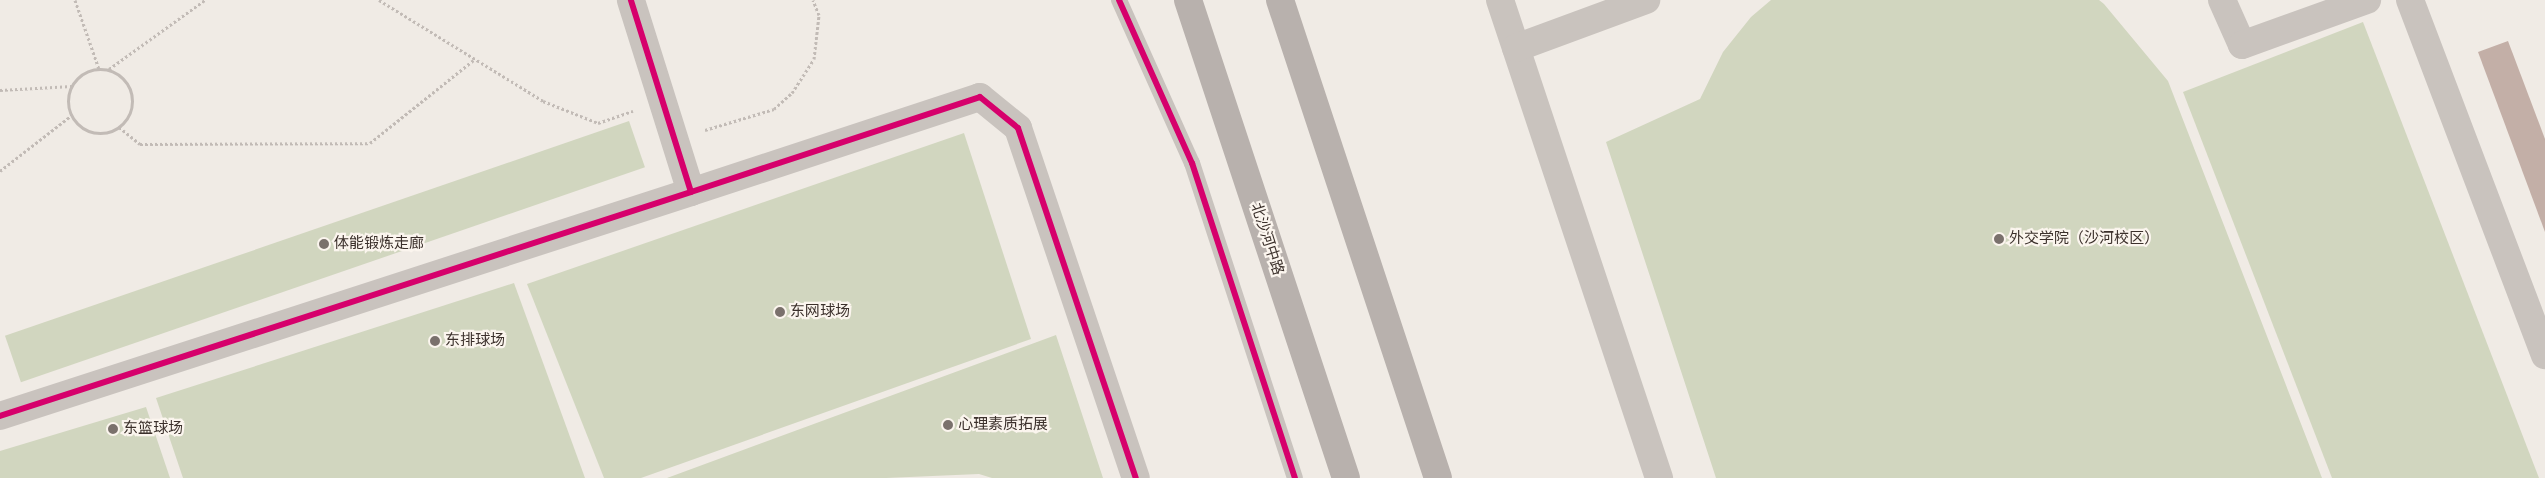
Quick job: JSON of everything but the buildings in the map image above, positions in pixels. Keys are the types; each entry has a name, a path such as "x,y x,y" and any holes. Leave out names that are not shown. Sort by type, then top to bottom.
{"main road":[{"name":"北沙河中路","path":"1188,0 1346,478"},
{"path":"1280,0 1438,478"}],"street":[{"path":"631,0 677,139 691,192"},
{"path":"1500,0 1659,478"},
{"path":"1516,48 1646,0"},
{"path":"2222,0 2242,45 2367,0"},
{"path":"2410,0 2545,354"},
{"path":"0,416 980,97 1018,128 1136,478"}],"lane":[{"path":"1119,0 1192,163 1295,478"}],"path":[{"path":"75,0 99,69"},
{"path":"109,70 205,0"},
{"path":"378,0 543,101 598,123 637,110"},
{"path":"677,139 774,109 792,93 814,59 819,15 813,0"},
{"path":"119,127 140,144 370,143 475,59"},
{"path":"99,69 109,70 126,81 131,95 131,110 119,127 109,132 88,130 72,115 69,95 72,86 88,71 99,69"},
{"path":"0,90 72,86"},
{"path":"0,171 72,115"}],"green space":[{"path":"1771,0 2099,0 2104,4 2168,81 2322,478 1716,478 1606,142 1700,99 1723,52 1751,17"},
{"path":"2363,22 2539,478 2332,478 2183,92"},
{"name":"体能锻炼走廊","path":"629,121 645,167 21,382 5,336"},
{"name":"东网球场","path":"964,133 1031,339 641,478 604,478 527,284"},
{"name":"东排球场","path":"514,283 585,478 183,478 156,398"},
{"name":"心理素质拓展","path":"1056,335 1103,478 992,478 979,474 886,478 667,478"},
{"name":"东篮球场","path":"146,407 170,478 0,478 0,451"}],"cycle path":[{"path":"0,416 691,192 631,0"},
{"path":"1119,0 1192,163 1295,478"},
{"path":"691,192 980,97 1018,128 1136,478"}],"place":[{"name":"外交学院（沙河校区）","path":"1999,239"},
{"name":"体能锻炼走廊","path":"324,244"},
{"name":"东网球场","path":"780,312"},
{"name":"东排球场","path":"435,341"},
{"name":"心理素质拓展","path":"948,425"},
{"name":"东篮球场","path":"113,429"}]}
